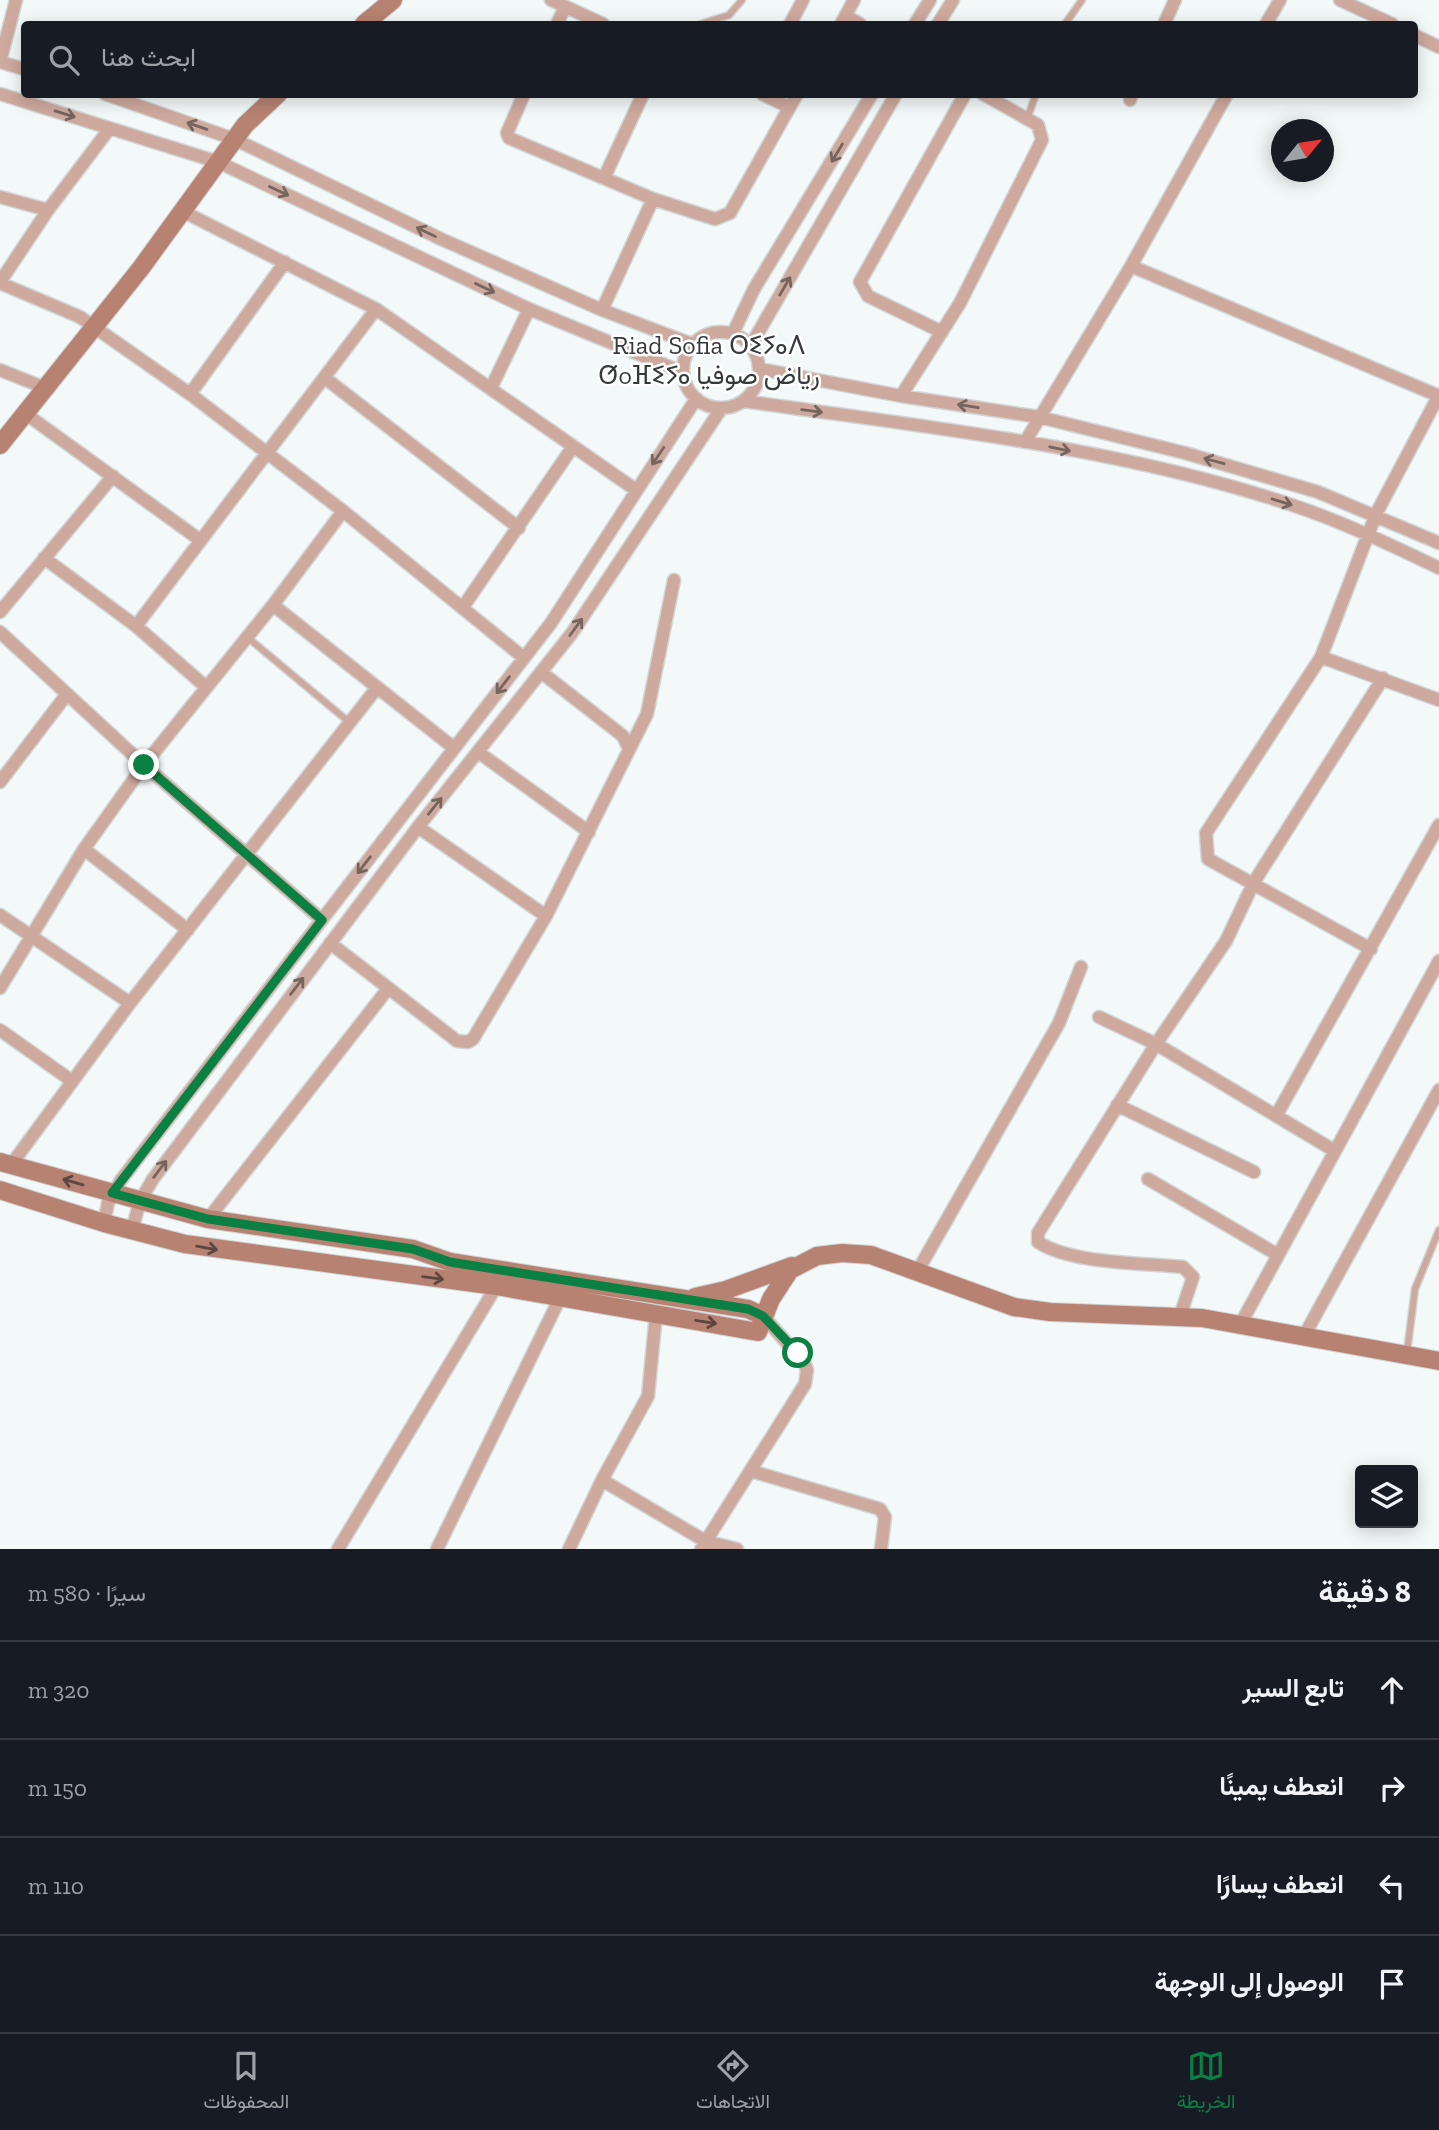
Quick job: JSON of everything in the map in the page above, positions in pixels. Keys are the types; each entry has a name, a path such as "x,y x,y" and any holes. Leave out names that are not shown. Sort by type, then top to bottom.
{"street":[{"path":"16,0 0,62 21,68"},
{"path":"368,21 393,0"},
{"path":"551,0 596,21"},
{"path":"792,21 803,0"},
{"path":"843,20 854,0"},
{"path":"917,21 930,0"},
{"path":"940,21 953,0"},
{"path":"1165,21 1175,0"},
{"path":"1268,21 1280,0"},
{"path":"1340,0 1386,21"},
{"path":"558,21 565,7"},
{"path":"1418,36 1439,47"},
{"path":"0,94 218,162 529,309 682,372"},
{"path":"116,98 234,139 441,239 602,310 692,344"},
{"path":"0,445 48,389 184,212 234,139 274,98"},
{"path":"522,98 507,133 509,138 653,199 715,219 726,216 795,98"},
{"path":"604,178 641,98"},
{"path":"770,98 789,107"},
{"path":"733,333 754,289 870,98"},
{"path":"751,345 894,98"},
{"path":"942,332 868,296 860,282 963,98"},
{"path":"901,396 942,332 1042,140 1041,129 990,98"},
{"path":"1025,442 1131,266 1225,98"},
{"path":"110,128 48,210 0,283 71,312 190,394 343,511 524,658"},
{"path":"0,197 48,210"},
{"path":"602,310 653,199"},
{"path":"184,212 376,309 572,448 636,489"},
{"path":"190,394 285,262"},
{"path":"1131,266 1439,396 1376,514 1321,657 1206,834 1208,859 1371,949"},
{"path":"135,626 376,309"},
{"path":"491,388 529,309"},
{"path":"721,409 696,400 686,387 682,372 684,357 692,344 711,333 733,333 751,345 760,369 752,392 744,401"},
{"path":"760,369 901,396 1039,417 1262,474 1376,514 1439,543"},
{"path":"0,370 48,389"},
{"path":"325,378 519,528"},
{"path":"104,1223 112,1193 524,658 588,568 636,489 696,400"},
{"path":"132,1230 140,1201 153,1179 418,827 603,589 721,409 744,401 1025,442 1248,491 1367,534 1439,568"},
{"path":"26,414 200,540"},
{"path":"463,607 572,448"},
{"path":"0,612 113,475"},
{"path":"0,988 84,849 144,765 273,605 343,511"},
{"path":"44,558 135,626 206,687"},
{"path":"330,943 387,990 457,1041 468,1042 546,916 647,714 674,580"},
{"path":"273,605 454,748"},
{"path":"0,632 144,765 322,920"},
{"path":"1321,657 1439,700"},
{"path":"541,672 623,736 629,749"},
{"path":"1180,1316 1193,1277 1183,1267 1049,1250 1038,1242 1038,1233 1156,1044 1226,941 1254,883 1383,678"},
{"path":"376,689 6,1164 208,1219 413,1249 450,1262 748,1309 804,1362 807,1370 805,1384 703,1545"},
{"path":"0,782 68,694"},
{"path":"478,752 589,832"},
{"path":"1276,1116 1439,825"},
{"path":"418,827 546,916"},
{"path":"84,849 188,930"},
{"path":"0,915 130,1003"},
{"path":"1240,1325 1439,961"},
{"path":"917,1272 1059,1023 1081,967"},
{"path":"208,1219 387,990"},
{"path":"1099,1017 1156,1044 1335,1151"},
{"path":"0,1030 72,1081"},
{"path":"1304,1336 1439,1090"},
{"path":"1117,1105 1254,1172"},
{"path":"1148,1179 1278,1255"},
{"path":"0,1190 104,1223 232,1252 496,1286 656,1314 761,1324"},
{"path":"685,1299 726,1290 817,1256 842,1253 871,1255 1014,1307 1050,1312 1180,1316 1439,1361"},
{"path":"761,1324 783,1279 801,1262"},
{"path":"338,1549 507,1270"},
{"path":"437,1549 560,1298"},
{"path":"569,1549 602,1480 648,1395 656,1314"},
{"path":"751,1471 880,1509 885,1517 881,1549"},
{"path":"602,1480 703,1545 737,1549"}],"lane":[{"path":"710,21 729,15 742,0"},
{"path":"1067,21 1082,0"},
{"path":"1027,118 1034,98"},
{"path":"247,637 349,722"},
{"path":"1407,1354 1415,1289 1439,1230"}],"district":[{"name":"Riad Sofia ⵔⵉⵢⴰⴷ ⵚoⴼⵉⵢⴰ رياض صوفيا","path":"709,360"}],"route":[{"path":"144,765 322,920 112,1193 208,1219 413,1249 450,1262 748,1309 763,1316 798,1353"}]}
